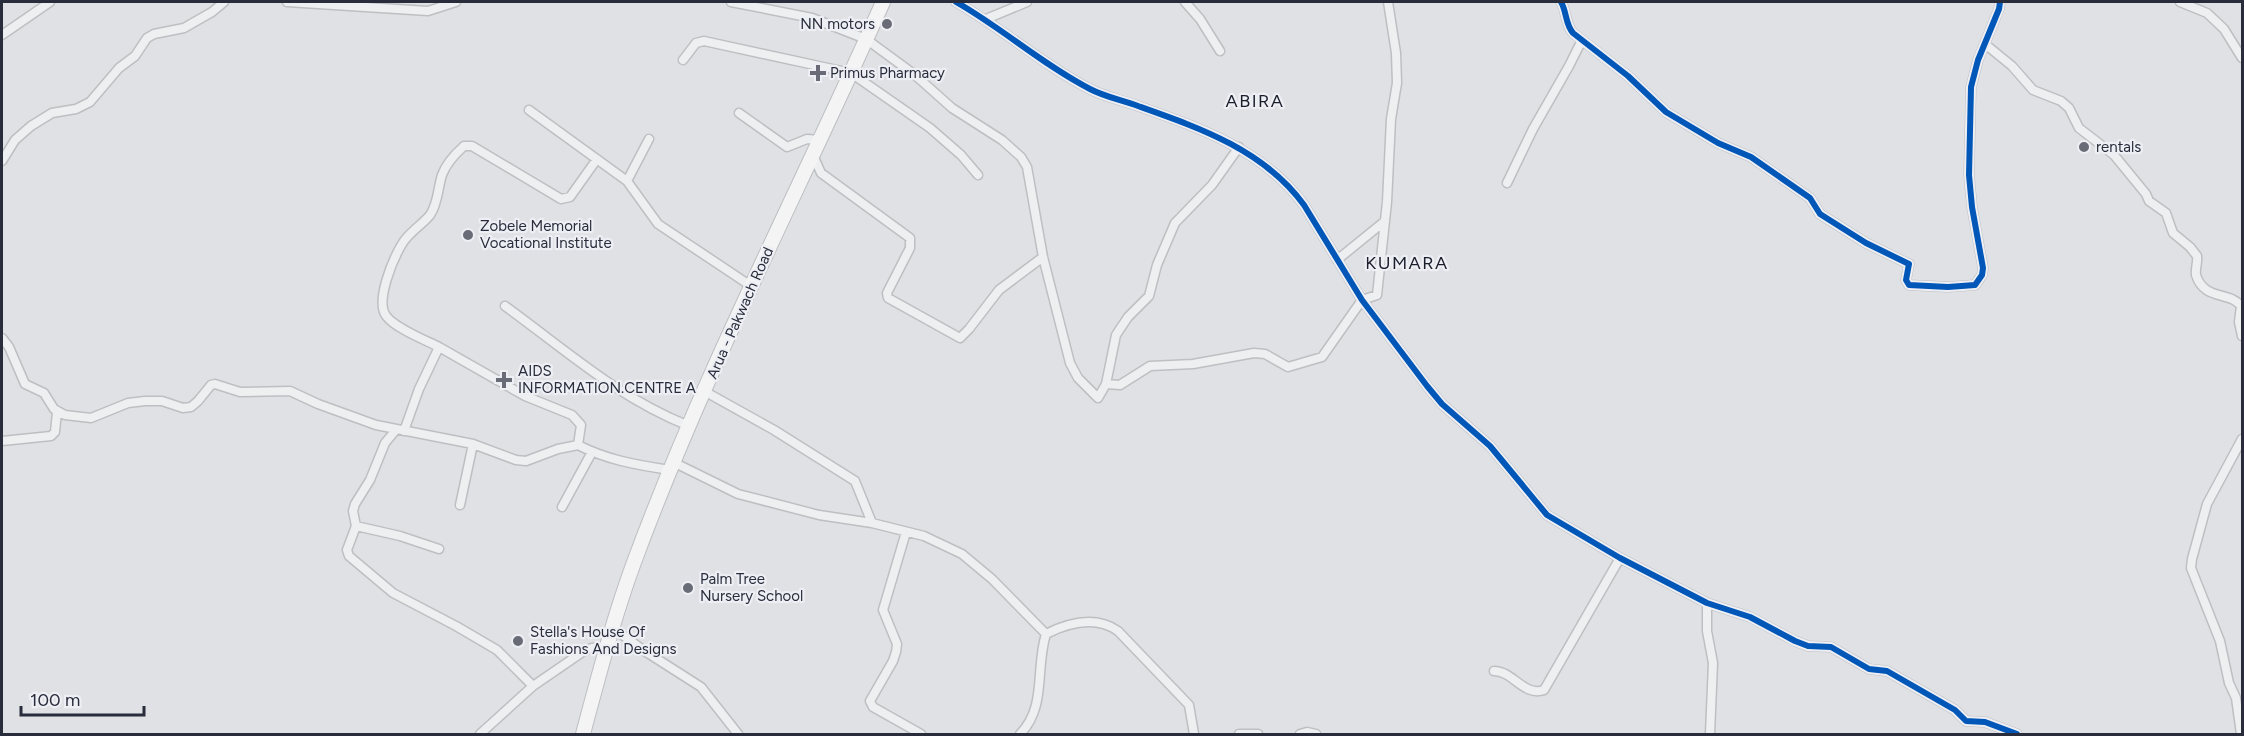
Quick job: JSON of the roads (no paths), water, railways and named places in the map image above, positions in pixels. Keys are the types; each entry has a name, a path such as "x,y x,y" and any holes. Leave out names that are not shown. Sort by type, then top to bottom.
{"main road":[{"name":"Arua - Pakwach Road","path":"583,735 607,646 632,567 671,466 883,2"}],"street":[{"path":"2,35 50,2"},
{"path":"2,161 15,140 31,126 52,112 76,109 90,102 119,68 135,56 147,38 154,34 184,28 212,12 224,2"},
{"path":"288,2 428,11 456,2"},
{"path":"731,2 812,18 866,39 915,75 952,108 995,134 1021,157 1030,179 1043,257 1073,370 1098,398 1106,384 1116,335 1128,317 1149,296 1157,265 1175,223 1212,185 1239,147"},
{"path":"956,2 986,19 1090,89 1155,112 1239,147 1265,164 1295,192 1362,300 1434,395 1490,446 1545,513 1620,558 1707,603 1750,617 1808,646 1831,647 1869,669 1887,671 1956,710 1966,721 1984,722 2017,735"},
{"path":"986,19 1027,2"},
{"path":"1185,2 1200,19 1220,51"},
{"path":"1106,384 1119,385 1141,370 1156,365 1193,364 1254,353 1265,354 1288,367 1316,360 1322,357 1362,300 1378,294 1397,67 1388,2"},
{"path":"1561,2 1566,9 1569,28 1628,76 1666,112 1718,143 1751,157 1810,198 1820,214 1866,243 1909,264 1906,280 1909,285 1948,287 1975,285 1982,275 1982,258 1971,196 1969,125 1973,73 1986,44 2000,2"},
{"path":"2180,2 2207,13 2224,29 2242,58"},
{"path":"1507,183 1533,129 1582,40"},
{"path":"683,60 696,43 704,41 851,73 930,128 961,155 978,175"},
{"path":"1986,44 2012,66 2033,90 2061,101 2069,108 2079,128 2114,155 2149,201 2166,213 2174,233 2197,256 2195,272 2202,284 2215,295 2231,298 2241,306 2239,330 2242,336"},
{"path":"530,110 627,181 658,224 752,286"},
{"path":"739,113 787,147 807,140 820,140"},
{"path":"627,181 649,139"},
{"path":"578,445 581,425 572,415 525,396 395,324 386,317 382,308 382,294 402,245 413,230 430,214 442,175 464,146 472,146 561,199 572,195 597,159"},
{"path":"813,155 821,173 910,238 910,248 886,293 888,298 960,338 999,290 1043,257"},
{"path":"1337,260 1385,221"},
{"path":"505,306 595,375 659,414 689,426"},
{"path":"2,338 9,347 23,380 28,386 44,393 57,412 65,415 91,418 128,403 153,401 162,401 183,408 191,407 211,385 215,384 240,392 290,391 318,404 400,431 473,444 522,461 578,445 628,464 671,466 738,494 819,515 872,523 924,536 962,554 992,579 1046,634"},
{"path":"439,347 400,431 385,443 370,480 355,504 353,511 356,526 346,553 393,593 497,650 533,686"},
{"path":"704,391 774,430 855,481 872,523"},
{"path":"2,441 51,436 55,432 57,412"},
{"path":"2241,735 2236,698 2229,683 2220,641 2191,568 2207,504 2242,439"},
{"path":"460,505 473,444"},
{"path":"562,507 592,452"},
{"path":"356,526 400,536 439,549"},
{"path":"906,532 884,610 897,644 896,652 870,701 873,707 921,735"},
{"path":"1494,671 1504,674 1529,690 1538,692 1544,690 1620,558"},
{"path":"1707,603 1707,631 1713,663 1710,735"},
{"path":"1046,634 1089,621 1112,627 1189,705 1194,735"},
{"path":"613,628 642,650 700,687 738,735"},
{"path":"1020,735 1033,718 1037,708 1041,660 1046,634"},
{"path":"480,735 533,686 584,651 607,646"},
{"path":"1300,735 1307,732 1316,735"},
{"path":"1239,735 1250,733 1258,735"}],"place":[{"name":"NN motors","path":"887,24"},
{"name":"Primus Pharmacy","path":"818,73"},
{"name":"rentals","path":"2084,147"},
{"name":"Zobele Memorial Vocational Institute","path":"468,235"},
{"name":"AIDS INFORMATION.CENTRE A","path":"504,380"},
{"name":"Palm Tree Nursery School","path":"688,588"},
{"name":"Stella's House Of Fashions And Designs","path":"518,641"}],"district":[{"name":"ABIRA","path":"1255,101"},
{"name":"KUMARA","path":"1407,263"}]}
